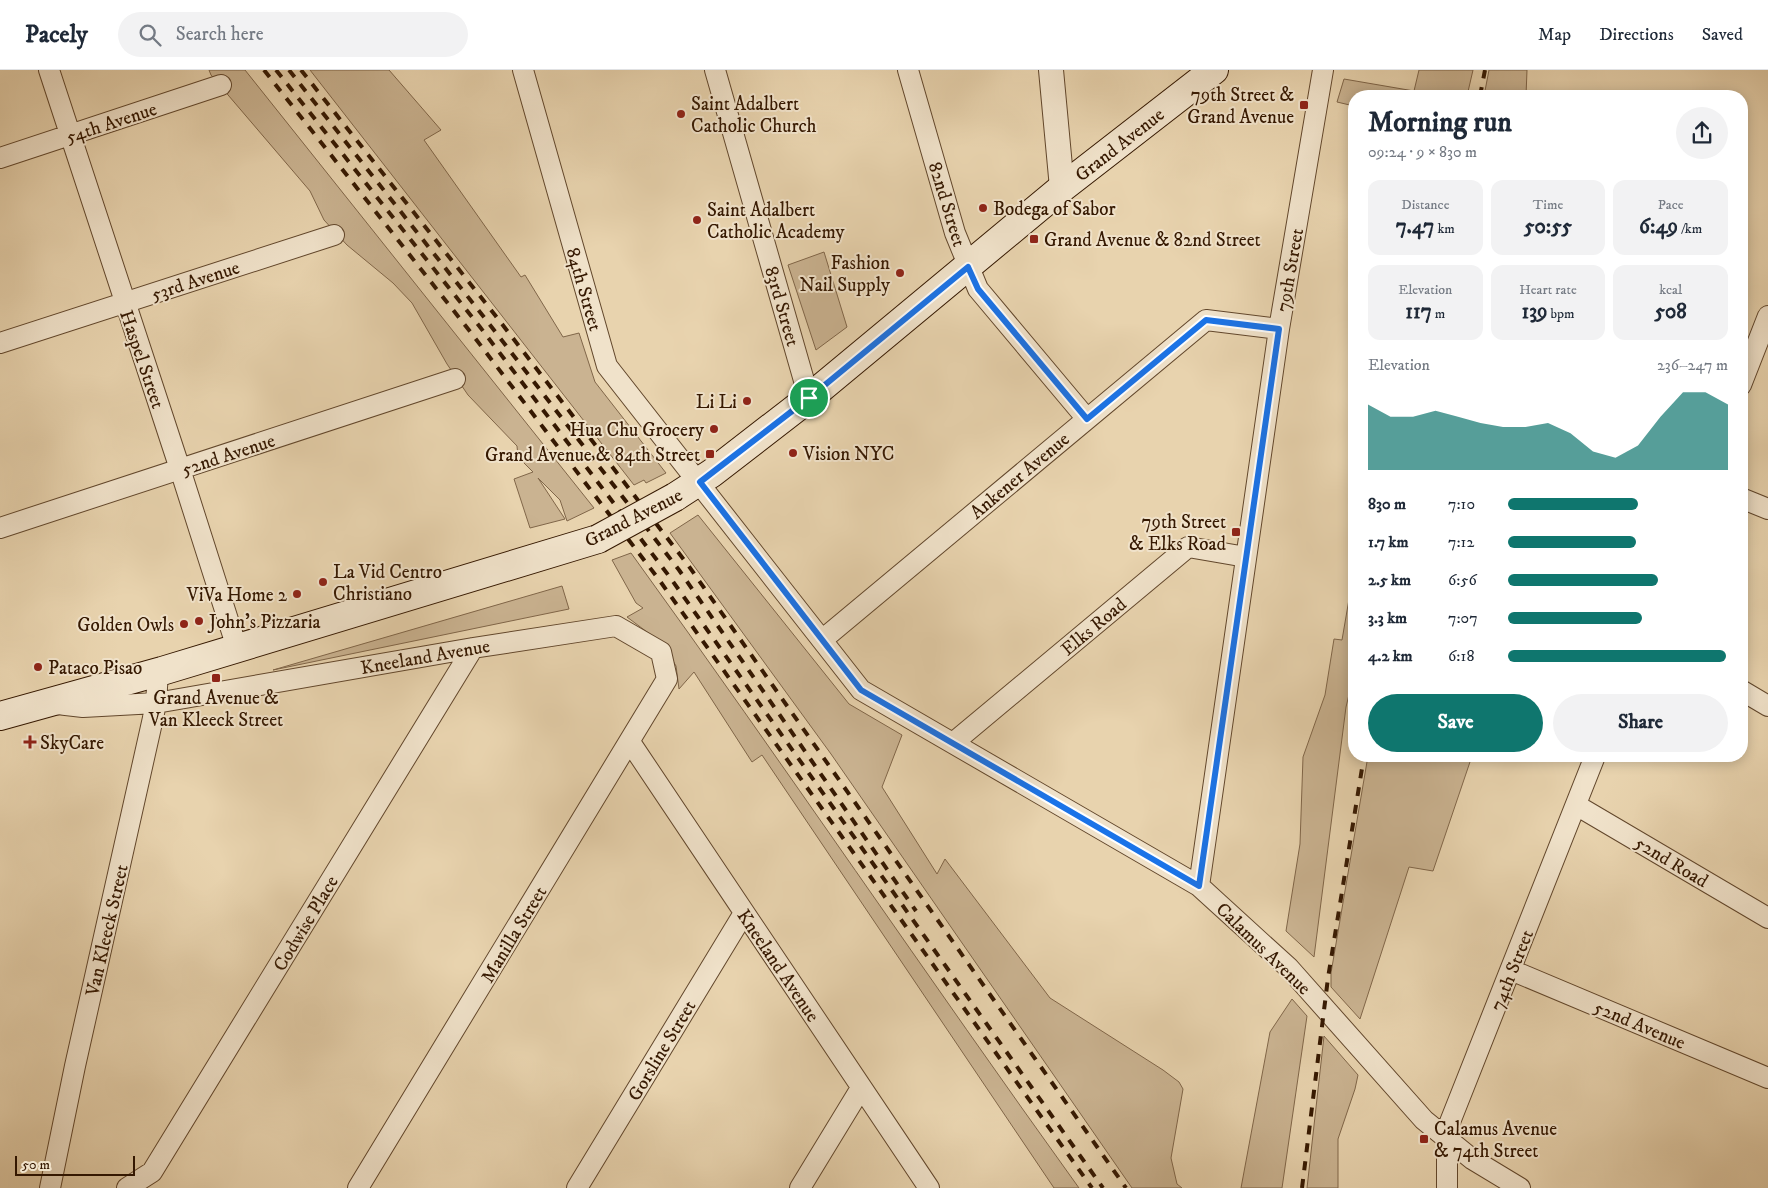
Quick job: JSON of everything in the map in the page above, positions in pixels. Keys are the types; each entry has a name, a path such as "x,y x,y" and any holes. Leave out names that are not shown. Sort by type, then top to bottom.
{"main road":[{"name":"Grand Avenue","path":"0,716 158,672 598,539 700,482 809,398 1062,188 1214,70"}],"street":[{"name":"Haspel Street","path":"49,70 237,648"},
{"name":"84th Street","path":"523,70 607,366 700,482"},
{"name":"83rd Street","path":"715,70 809,398"},
{"name":"82nd Street","path":"908,70 955,233 978,289 1087,419"},
{"path":"1051,70 1062,188"},
{"name":"79th Street","path":"1199,886 1279,329 1323,70"},
{"name":"54th Avenue","path":"0,158 221,85"},
{"name":"53rd Avenue","path":"0,343 334,235"},
{"path":"1748,367 1768,316"},
{"name":"Ankener Avenue","path":"822,640 1206,320 1279,329"},
{"name":"52nd Avenue","path":"0,528 455,379"},
{"name":"Calamus Avenue","path":"700,482 861,690 1199,886 1289,968 1424,1120 1472,1159 1520,1188"},
{"path":"1748,501 1768,509"},
{"name":"Elks Road","path":"953,743 1188,547 1246,556"},
{"name":"Kneeland Avenue","path":"156,703 472,648 616,626 661,652 667,680"},
{"name":"Codwise Place","path":"126,1188 152,1172 472,648"},
{"name":"Van Kleeck Street","path":"50,1188 156,703 158,672"},
{"name":"Manilla Street","path":"358,1188 667,680"},
{"path":"1748,694 1768,706"},
{"name":"Grand Avenue","path":"47,703 83,707 156,703"},
{"name":"Kneeland Avenue","path":"630,742 929,1188"},
{"name":"74th Street","path":"1447,1188 1447,1140 1450,1122 1512,970 1593,762"},
{"name":"52nd Road","path":"1576,805 1768,918"},
{"name":"Gorsline Street","path":"578,1188 744,913"},
{"name":"52nd Avenue","path":"1512,970 1768,1078"},
{"path":"800,1188 861,1088"}],"shaded area":[{"path":"209,70 245,70 594,508 567,521 560,500 538,478 565,519 530,528 514,479 533,472 518,457 517,446 468,395 447,364 412,303 393,283 347,245 324,220 310,191 211,75"},
{"path":"310,70 389,70 441,130 424,140 521,277 525,275 563,337 579,333 595,382 666,473 646,483 644,480 634,485"},
{"path":"1419,70 1473,70 1468,90 1414,90"},
{"path":"1489,70 1527,70 1526,90 1485,90"},
{"path":"1344,79 1408,90 1348,90 1348,105 1337,102"},
{"path":"824,252 847,327 816,350 788,265"},
{"path":"698,515 849,704 902,735 882,787 937,874 945,859 1050,998 1179,1082 1183,1089 1171,1158 1177,1184 1182,1188 1132,1188 831,754 670,533"},
{"path":"631,553 1079,1188 1054,1188 762,755 752,762 694,672 679,689 676,666 663,644 627,617 643,608 636,603 612,560"},
{"path":"562,586 569,609 273,670"},
{"path":"1348,605 1348,699 1314,957 1286,931 1300,844 1303,757 1325,695 1334,639 1342,640"},
{"path":"1367,762 1470,762 1433,871 1409,867 1360,1019 1331,987 1331,973"},
{"path":"1292,999 1307,1016 1282,1188 1241,1188 1270,1032"},
{"path":"1324,1036 1358,1075 1338,1139 1338,1188 1307,1188"}],"railway":[{"path":"264,70 472,334 660,581 1092,1188"},
{"path":"276,70 480,327 669,576 1103,1188"},
{"path":"289,70 487,321 679,570 916,911"},
{"path":"301,70 495,315 688,565 1126,1188"},
{"path":"1481,90 1485,70"},
{"path":"1302,1188 1328,978 1363,762"}],"place":[{"name":"79th Street & Grand Avenue","path":"1304,105"},
{"name":"Saint Adalbert Catholic Church","path":"681,114"},
{"name":"Bodega of Sabor","path":"983,208"},
{"name":"Saint Adalbert Catholic Academy","path":"697,220"},
{"name":"Grand Avenue & 82nd Street","path":"1034,239"},
{"name":"Fashion Nail Supply","path":"900,273"},
{"name":"Li Li","path":"747,401"},
{"name":"Hua Chu Grocery","path":"714,429"},
{"name":"Vision NYC","path":"793,453"},
{"name":"Grand Avenue & 84th Street","path":"710,454"},
{"name":"79th Street & Elks Road","path":"1236,532"},
{"name":"La Vid Centro Christiano","path":"323,582"},
{"name":"ViVa Home 2","path":"297,594"},
{"name":"John's Pizzaria","path":"199,621"},
{"name":"Golden Owls","path":"184,624"},
{"name":"Pataco Pisao","path":"38,667"},
{"name":"Grand Avenue & Van Kleeck Street","path":"216,678"},
{"name":"SkyCare","path":"30,742"},
{"name":"Calamus Avenue & 74th Street","path":"1424,1139"}],"route":[{"path":"968,267 978,289 1087,419 1206,320 1279,329 1199,886 861,690 700,482 809,398 968,267"}]}
